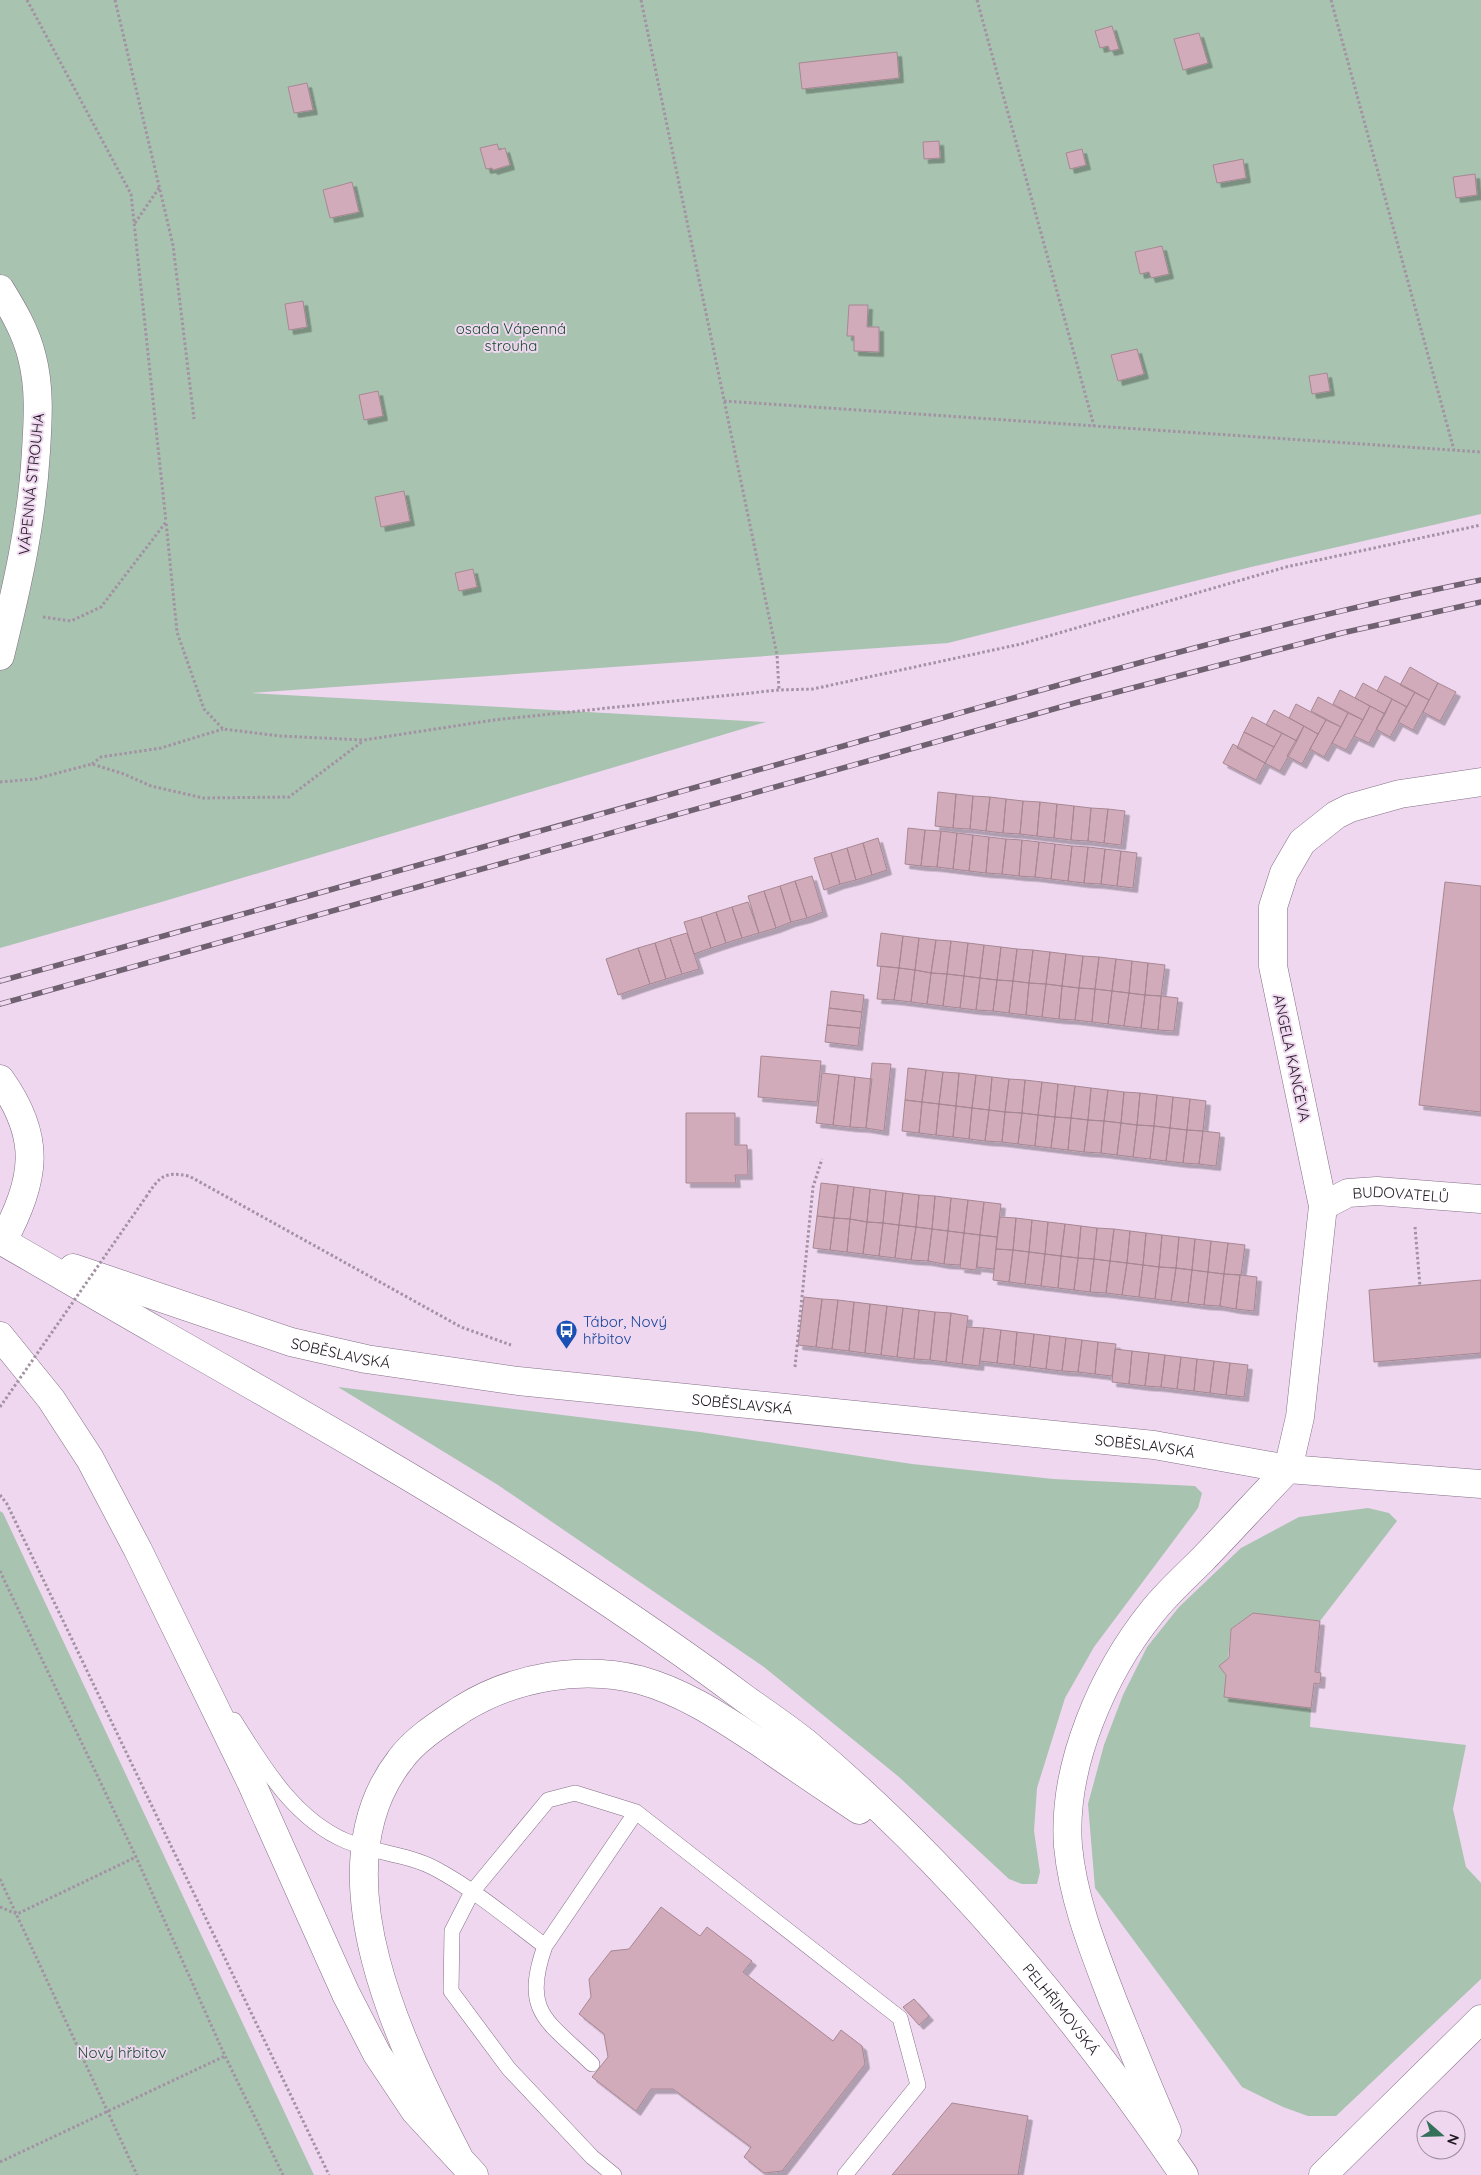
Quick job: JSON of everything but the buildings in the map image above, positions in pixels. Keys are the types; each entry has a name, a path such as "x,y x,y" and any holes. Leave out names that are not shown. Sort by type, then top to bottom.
{"main road":[{"name":"VÁPENNÁ STROUHA","path":"0,288 17,315 32,356 40,404 35,473 26,547 0,656"},
{"name":"ANGELA KANČEVA","path":"1288,1469 1300,1417 1324,1206 1273,966 1273,907 1284,873 1302,842 1323,823 1350,808 1400,794 1481,782"},
{"path":"0,1079 16,1101 28,1133 30,1175 7,1244 245,1380 466,1510 606,1600 708,1671 804,1742 866,1797 924,1854"},
{"name":"BUDOVATELŮ","path":"1324,1206 1348,1193 1377,1191 1481,1199"},
{"name":"SOBĚSLAVSKÁ","path":"7,1244 291,1342 366,1359 518,1381 1154,1445 1288,1469 1481,1484"},
{"path":"0,1336 51,1399 90,1459 187,1648 251,1782 346,1994 377,2054 415,2111 466,2166"},
{"path":"1188,2175 1132,2049 1081,1912 1073,1884 1068,1844 1072,1787 1081,1746 1091,1720 1109,1679 1127,1645 1152,1611 1175,1585 1200,1562 1288,1469"},
{"path":"466,2166 414,2068 378,1971 369,1932 364,1874 364,1847 377,1803 400,1759 445,1720 470,1704 526,1681 584,1674 613,1674 631,1678 687,1697 757,1741 924,1854"},
{"name":"PELHŘIMOVSKÁ","path":"924,1854 1042,1984 1097,2053 1184,2175"},
{"path":"1323,2175 1481,2019"}],"lane":[{"path":"187,1648 259,1759 304,1814 332,1835 364,1847 423,1863 472,1892 545,1946"},
{"path":"614,2175 592,2156 509,2069 451,1991 452,1931 472,1892 548,1800 575,1793 636,1812 900,2018 918,2085 845,2175"},
{"path":"592,2064 540,2014 534,1993 538,1966 545,1946 636,1812"}],"path":[{"path":"27,0 131,194 177,632 204,709 223,729"},
{"path":"115,0 173,245 194,419"},
{"path":"641,0 777,655 780,690"},
{"path":"977,0 1094,426"},
{"path":"1331,0 1454,450"},
{"path":"134,223 160,188"},
{"path":"724,401 1481,452"},
{"path":"11,612 71,621 101,607 166,522"},
{"path":"0,782 35,779 92,764 101,757 161,748 223,729 280,736 364,740 494,720 780,690 813,689 1021,644 1286,567 1481,524"},
{"path":"92,764 124,774 151,786 203,798 289,797 364,740"},
{"path":"795,1367 813,1187 822,1160"},
{"path":"0,1407 158,1179 168,1174 189,1176 461,1327 514,1346"},
{"path":"1414,1217 1420,1286"},
{"path":"0,1495 7,1504 329,2175"},
{"path":"0,1501 7,1504"},
{"path":"0,1571 136,1857 225,2056 283,2175"},
{"path":"0,1907 16,1914 136,1857"},
{"path":"0,1879 137,2175"},
{"path":"0,2162 225,2056"}],"green space":[{"name":"osada Vápenná strouha","path":"0,0 1481,0 1481,514 1251,567 948,643 251,693 766,722 158,903 0,948"},
{"path":"338,1387 700,1432 912,1464 1053,1479 1195,1486 1202,1493 1198,1508 1094,1647 1065,1698 1037,1788 1034,1831 1040,1872 1037,1884 1022,1884 1009,1879 899,1777 764,1667 498,1485"},
{"path":"1368,1508 1389,1513 1397,1521 1320,1621 1253,1613 1231,1629 1224,1697 1311,1708 1310,1727 1466,1745 1453,1809 1466,1867 1481,1883 1481,1979 1336,2116 1308,2116 1283,2107 1242,2087 1095,1888 1088,1804 1104,1745 1123,1695 1147,1647 1179,1607 1241,1548 1299,1517"},
{"name":"Nový hřbitov","path":"0,1511 3,1513 314,2175 0,2175"}],"railway":[{"path":"0,981 1166,656 1323,615 1481,580"},
{"path":"0,1004 1075,703 1342,633 1481,602"}],"place":[{"name":"Tábor, Nový hřbitov","path":"567,1349"}]}
